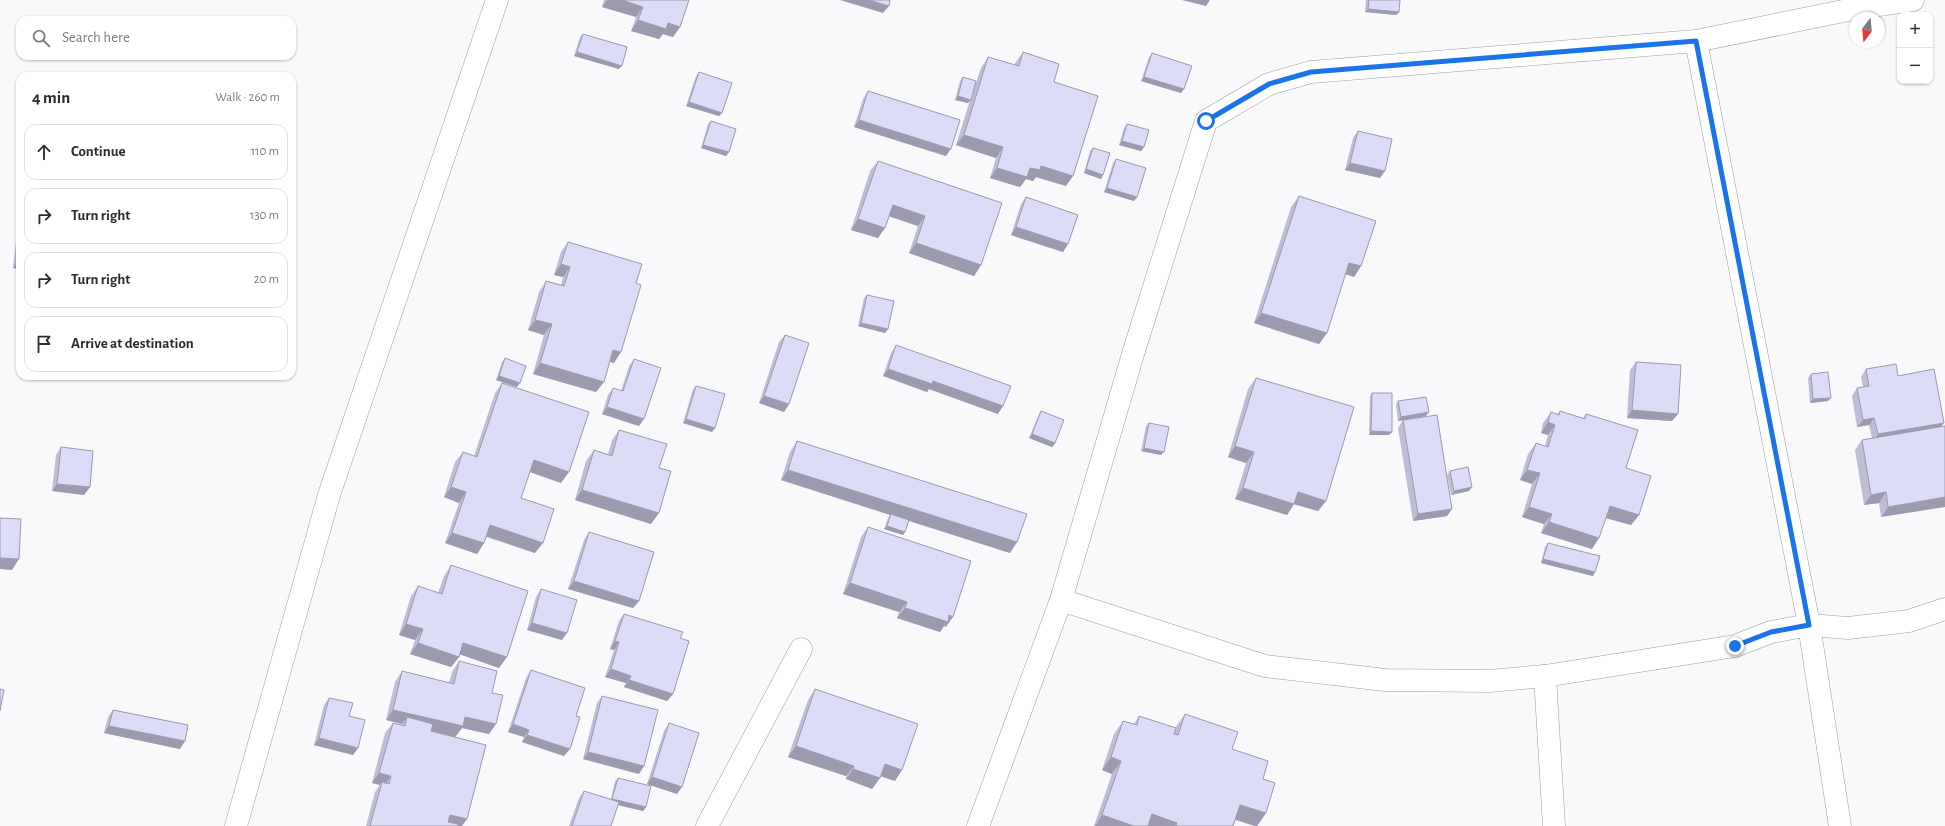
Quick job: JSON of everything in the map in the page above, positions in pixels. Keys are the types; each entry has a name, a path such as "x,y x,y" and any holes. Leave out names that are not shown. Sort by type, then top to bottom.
{"street":[{"path":"236,826 329,495 498,0"},
{"path":"978,826 1061,600 1133,354 1206,121 1269,84 1311,72 1696,41 1858,8 1913,0"},
{"path":"1696,41 1809,625 1840,826"},
{"path":"1061,600 1265,666 1385,680 1489,681 1545,676 1735,646 1771,632 1809,625 1848,628 1909,621 1945,609"},
{"path":"707,826 801,649"},
{"path":"1545,676 1554,826"}],"building":[{"path":"622,0 689,0 680,27 668,23 666,29 638,20 643,7"},
{"path":"869,0 890,0 889,6"},
{"path":"1369,0 1400,0 1399,12 1368,9"},
{"path":"583,34 627,47 622,66 577,52"},
{"path":"1023,52 1059,64 1054,82 1098,96 1073,176 1041,166 1040,170 1030,168 1027,177 997,168 1003,147 964,135 988,57 1019,66"},
{"path":"1152,53 1192,66 1184,89 1144,77"},
{"path":"699,72 732,83 722,113 689,102"},
{"path":"963,77 976,81 971,100 958,96"},
{"path":"868,91 960,120 951,149 859,120"},
{"path":"711,121 736,129 729,152 703,145"},
{"path":"1127,124 1149,130 1144,147 1122,141"},
{"path":"1358,131 1392,139 1385,171 1350,163"},
{"path":"1093,148 1110,153 1103,175 1086,169"},
{"path":"1116,159 1146,168 1137,197 1107,188"},
{"path":"878,161 1002,203 981,265 916,243 925,216 893,205 885,228 858,219"},
{"path":"1299,196 1376,221 1361,266 1349,263 1327,333 1261,313"},
{"path":"1026,197 1078,215 1068,244 1016,227"},
{"path":"568,242 642,264 636,283 641,285 621,352 613,350 604,382 540,363 552,324 535,320 546,281 564,286 570,267 561,264"},
{"path":"867,295 894,301 888,329 861,323"},
{"path":"785,335 809,343 789,404 764,396"},
{"path":"896,345 1011,386 1003,406 933,381 932,384 888,369"},
{"path":"505,358 526,366 520,383 499,376"},
{"path":"634,359 661,368 644,419 607,407 613,388 623,391"},
{"path":"1636,362 1681,365 1678,414 1632,410"},
{"path":"1896,364 1898,376 1934,369 1944,423 1878,434 1874,418 1863,420 1857,388 1869,386 1866,369"},
{"path":"1828,372 1831,398 1813,399 1811,374"},
{"path":"1256,378 1354,407 1326,501 1298,492 1294,504 1243,488 1254,452 1235,446"},
{"path":"502,383 589,412 569,472 534,460 521,498 554,509 543,543 490,525 484,543 452,533 466,492 451,487 463,452 477,457"},
{"path":"696,386 725,394 715,428 686,419"},
{"path":"1372,393 1392,393 1392,432 1371,431"},
{"path":"1426,397 1429,412 1401,417 1398,401"},
{"path":"1041,411 1064,420 1055,443 1032,434"},
{"path":"1560,411 1585,419 1586,414 1638,430 1626,468 1651,476 1639,515 1610,506 1599,538 1549,522 1552,514 1529,507 1540,473 1527,470 1536,443 1548,447 1555,425 1548,422 1551,412 1559,415"},
{"path":"1437,415 1452,509 1418,514 1403,420"},
{"path":"1149,423 1169,427 1164,452 1144,448"},
{"path":"1945,426 1945,497 1888,507 1886,492 1871,495 1862,440"},
{"path":"619,430 667,444 659,468 671,471 659,513 582,490 594,450 612,456"},
{"path":"797,441 1027,514 1017,542 788,470"},
{"path":"61,447 93,451 90,487 57,484"},
{"path":"1468,467 1472,487 1454,491 1450,471"},
{"path":"891,514 909,520 905,532 887,526"},
{"path":"0,518 21,519 19,559 0,558"},
{"path":"868,527 971,561 953,617 949,615 948,622 905,608 907,602 850,583"},
{"path":"589,532 654,552 639,601 574,581"},
{"path":"1548,543 1600,556 1595,572 1543,559"},
{"path":"451,565 528,591 507,657 463,643 459,657 418,643 423,629 406,624 418,586 442,594"},
{"path":"541,589 577,600 567,633 532,623"},
{"path":"624,614 683,632 680,638 689,641 673,694 629,680 631,676 611,669 619,642 615,641"},
{"path":"459,661 497,671 492,693 503,695 496,724 465,717 463,726 393,710 402,671 454,684"},
{"path":"531,670 585,688 576,716 580,717 570,749 527,735 529,730 513,724"},
{"path":"0,689 4,690 0,711"},
{"path":"815,689 918,724 902,770 885,764 880,778 853,769 854,766 796,746"},
{"path":"602,696 658,710 644,766 588,752"},
{"path":"329,698 353,703 349,716 365,720 358,748 319,738"},
{"path":"113,710 188,725 185,741 109,726"},
{"path":"1185,714 1238,732 1232,749 1268,761 1263,779 1275,783 1266,813 1240,805 1233,826 1176,826 1177,823 1152,814 1148,826 1134,826 1102,815 1121,761 1111,757 1123,721 1137,725 1139,716 1176,728 1174,734 1178,735"},
{"path":"407,717 433,724 431,731 486,745 467,819 450,815 448,822 458,824 458,826 370,826 382,782 389,784 391,776 379,773 393,723 405,726"},
{"path":"669,723 699,733 682,787 652,777"},
{"path":"618,778 651,786 646,807 612,799"},
{"path":"584,791 619,802 611,826 572,826"}],"route":[{"path":"1206,121 1269,84 1311,72 1696,41 1809,625 1771,632 1735,646"}]}
